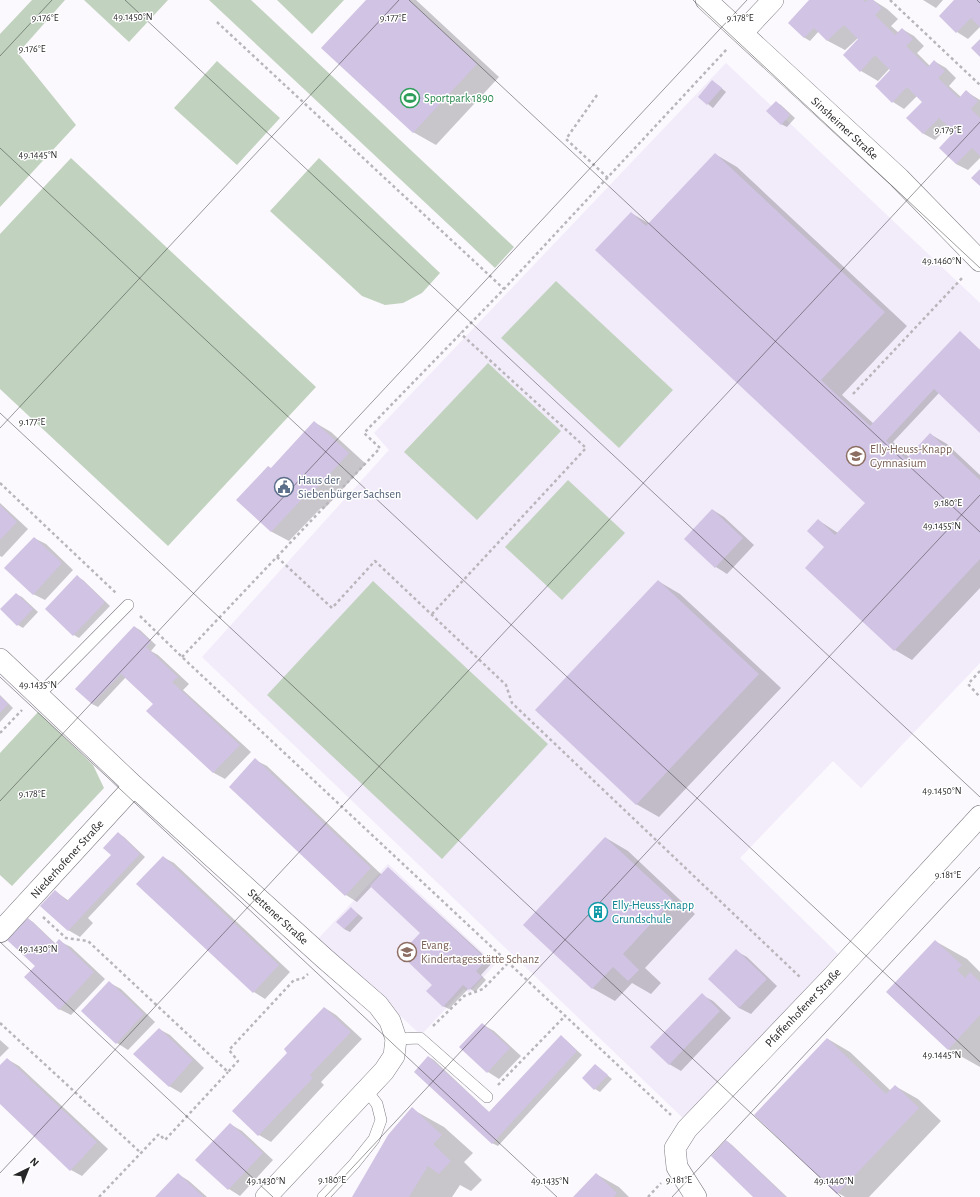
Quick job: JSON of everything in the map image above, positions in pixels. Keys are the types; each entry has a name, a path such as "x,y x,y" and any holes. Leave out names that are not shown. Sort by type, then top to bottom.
{"street":[{"name":"Sinsheimer Straße","path":"706,0 743,32 899,178 980,261"},
{"path":"743,32 773,0"},
{"name":"Stettener Straße","path":"0,658 134,786 378,1005 390,1020 396,1039 394,1056 384,1071 266,1197"},
{"name":"Niederhofener Straße","path":"0,932 134,786"},
{"name":"Pfaffenhofener Straße","path":"696,1197 677,1167 675,1148 686,1129 817,993 974,822"}],"lane":[{"path":"38,694 128,605"},
{"path":"396,1039 420,1038 487,1097"},
{"path":"323,1197 354,1164 374,1139 381,1120 377,1104 366,1090"}],"path":[{"path":"890,0 980,85"},
{"path":"217,22 504,289"},
{"path":"182,657 380,448 364,433 504,289 743,32"},
{"path":"597,95 566,139 608,178"},
{"path":"853,394 980,261"},
{"path":"432,614 586,448 460,333"},
{"path":"0,483 182,657 686,1129"},
{"path":"277,557 332,608 375,561 506,685 512,703 817,993"},
{"path":"980,671 968,684 980,697"},
{"path":"0,733 38,694"},
{"path":"27,903 66,938 88,941 228,1072"},
{"path":"99,1197 158,1134 165,1140 238,1061 229,1050 294,980 302,979 324,958"},
{"path":"420,1038 464,996 483,989 509,962"},
{"path":"487,1097 565,1016"},
{"path":"0,1023 141,1153"}],"shaded area":[{"path":"726,63 980,303 980,663 861,788 833,761 740,858 838,954 684,1119 202,657 389,450 374,433"},
{"name":"Evang. Kindertagesstätte Schanz","path":"388,864 495,964 469,993 464,989 421,1035 318,939"}],"green space":[{"path":"32,0 65,0 18,53 76,125 0,207 0,34"},
{"path":"84,0 168,0 129,42"},
{"path":"209,0 251,0 514,247 495,268"},
{"path":"277,0 344,0 312,34"},
{"path":"217,61 280,118 237,165 174,108"},
{"path":"71,158 316,387 168,546 0,389 0,234"},
{"path":"319,158 440,273 422,293 403,303 385,305 362,296 270,211"},
{"path":"556,281 673,390 619,448 501,338"},
{"path":"488,363 561,431 477,520 404,452"},
{"path":"568,480 625,533 562,600 505,547"},
{"path":"373,581 548,744 442,859 267,695"},
{"path":"38,712 93,765 104,788 12,886 0,875 0,753"}],"building":[{"name":"Sportpark 1890","path":"366,0 409,0 477,64 413,133 321,48"},
{"path":"809,0 863,0 865,2 868,0 873,0 882,8 875,15 895,35 902,28 913,39 906,46 928,67 934,60 945,71 938,78 959,98 966,90 978,101 971,109 980,118 980,156 972,148 956,164 939,148 954,132 939,118 923,134 906,118 922,102 907,87 892,103 875,86 890,70 875,55 860,72 843,55 858,39 844,25 827,41 814,28 804,38 788,23"},
{"path":"954,0 980,0 980,27 971,18 956,33 939,16"},
{"path":"980,39 980,57 971,48"},
{"path":"712,80 722,88 707,105 698,97"},
{"path":"776,101 790,115 781,125 766,111"},
{"path":"715,153 885,312 821,380 870,426 960,331 980,350 980,433 934,389 886,441 906,459 930,433 980,480 980,559 894,651 805,568 824,547 807,531 818,519 835,535 865,503 595,250 631,212 646,226"},
{"path":"980,169 980,186 971,178"},
{"name":"Haus der Siebenbürger Sachsen","path":"314,421 349,453 306,500 303,498 271,532 236,500 268,466 271,468"},
{"path":"0,505 17,522 0,540"},
{"path":"712,509 743,538 715,568 684,539"},
{"path":"34,537 62,563 33,595 4,568"},
{"path":"77,575 105,602 73,636 45,609"},
{"path":"658,580 759,674 636,805 535,710"},
{"path":"16,593 33,609 17,626 0,609"},
{"path":"134,626 151,642 146,647 178,677 172,682 240,745 213,773 146,711 153,704 121,674 92,704 75,689"},
{"path":"0,696 8,704 0,713"},
{"path":"255,758 371,868 345,896 229,787"},
{"path":"118,832 140,854 68,931 40,906 55,890 67,901 111,855 103,848"},
{"name":"Elly-Heuss-Knapp Grundschule","path":"605,837 673,900 623,954 639,970 628,981 613,967 592,989 523,925"},
{"path":"163,856 279,965 253,993 136,884"},
{"path":"388,867 487,960 476,971 482,977 469,990 463,985 443,1007 426,991 432,985 400,954 420,933 370,886"},
{"path":"351,907 358,915 344,929 336,922"},
{"path":"28,918 55,944 59,939 94,972 59,1010 24,977 35,966 7,940"},
{"path":"935,940 962,965 957,970 965,978 970,972 980,982 980,1015 948,1050 886,992"},
{"path":"736,949 767,979 739,1008 708,979"},
{"path":"109,981 144,1014 116,1044 81,1011"},
{"path":"702,993 720,1011 669,1065 650,1047"},
{"path":"324,1007 351,1032 310,1075 313,1078 258,1136 232,1111 287,1053 284,1049"},
{"path":"482,1023 510,1048 487,1073 459,1047"},
{"path":"159,1028 193,1060 169,1087 133,1054"},
{"path":"561,1035 577,1051 492,1144 414,1072 428,1056 489,1112"},
{"path":"827,1038 886,1094 895,1085 919,1108 837,1194 754,1115"},
{"path":"7,1058 97,1142 70,1171 0,1104 0,1065"},
{"path":"595,1064 608,1075 594,1090 582,1078"},
{"path":"412,1107 442,1135 433,1144 451,1161 439,1174 428,1166 409,1197 352,1197 388,1135"},
{"path":"230,1123 263,1153 228,1190 195,1160"},
{"path":"726,1140 786,1197 753,1197 711,1156"},
{"path":"178,1173 204,1197 155,1197"},
{"path":"596,1173 617,1193 614,1197 573,1197"}],"place":[{"name":"Sportpark 1890","path":"410,98"},
{"name":"Elly-Heuss-Knapp Gymnasium","path":"856,456"},
{"name":"Haus der Siebenbürger Sachsen","path":"284,487"},
{"name":"Elly-Heuss-Knapp Grundschule","path":"598,912"},
{"name":"Evang. Kindertagesstätte Schanz","path":"407,952"}]}
